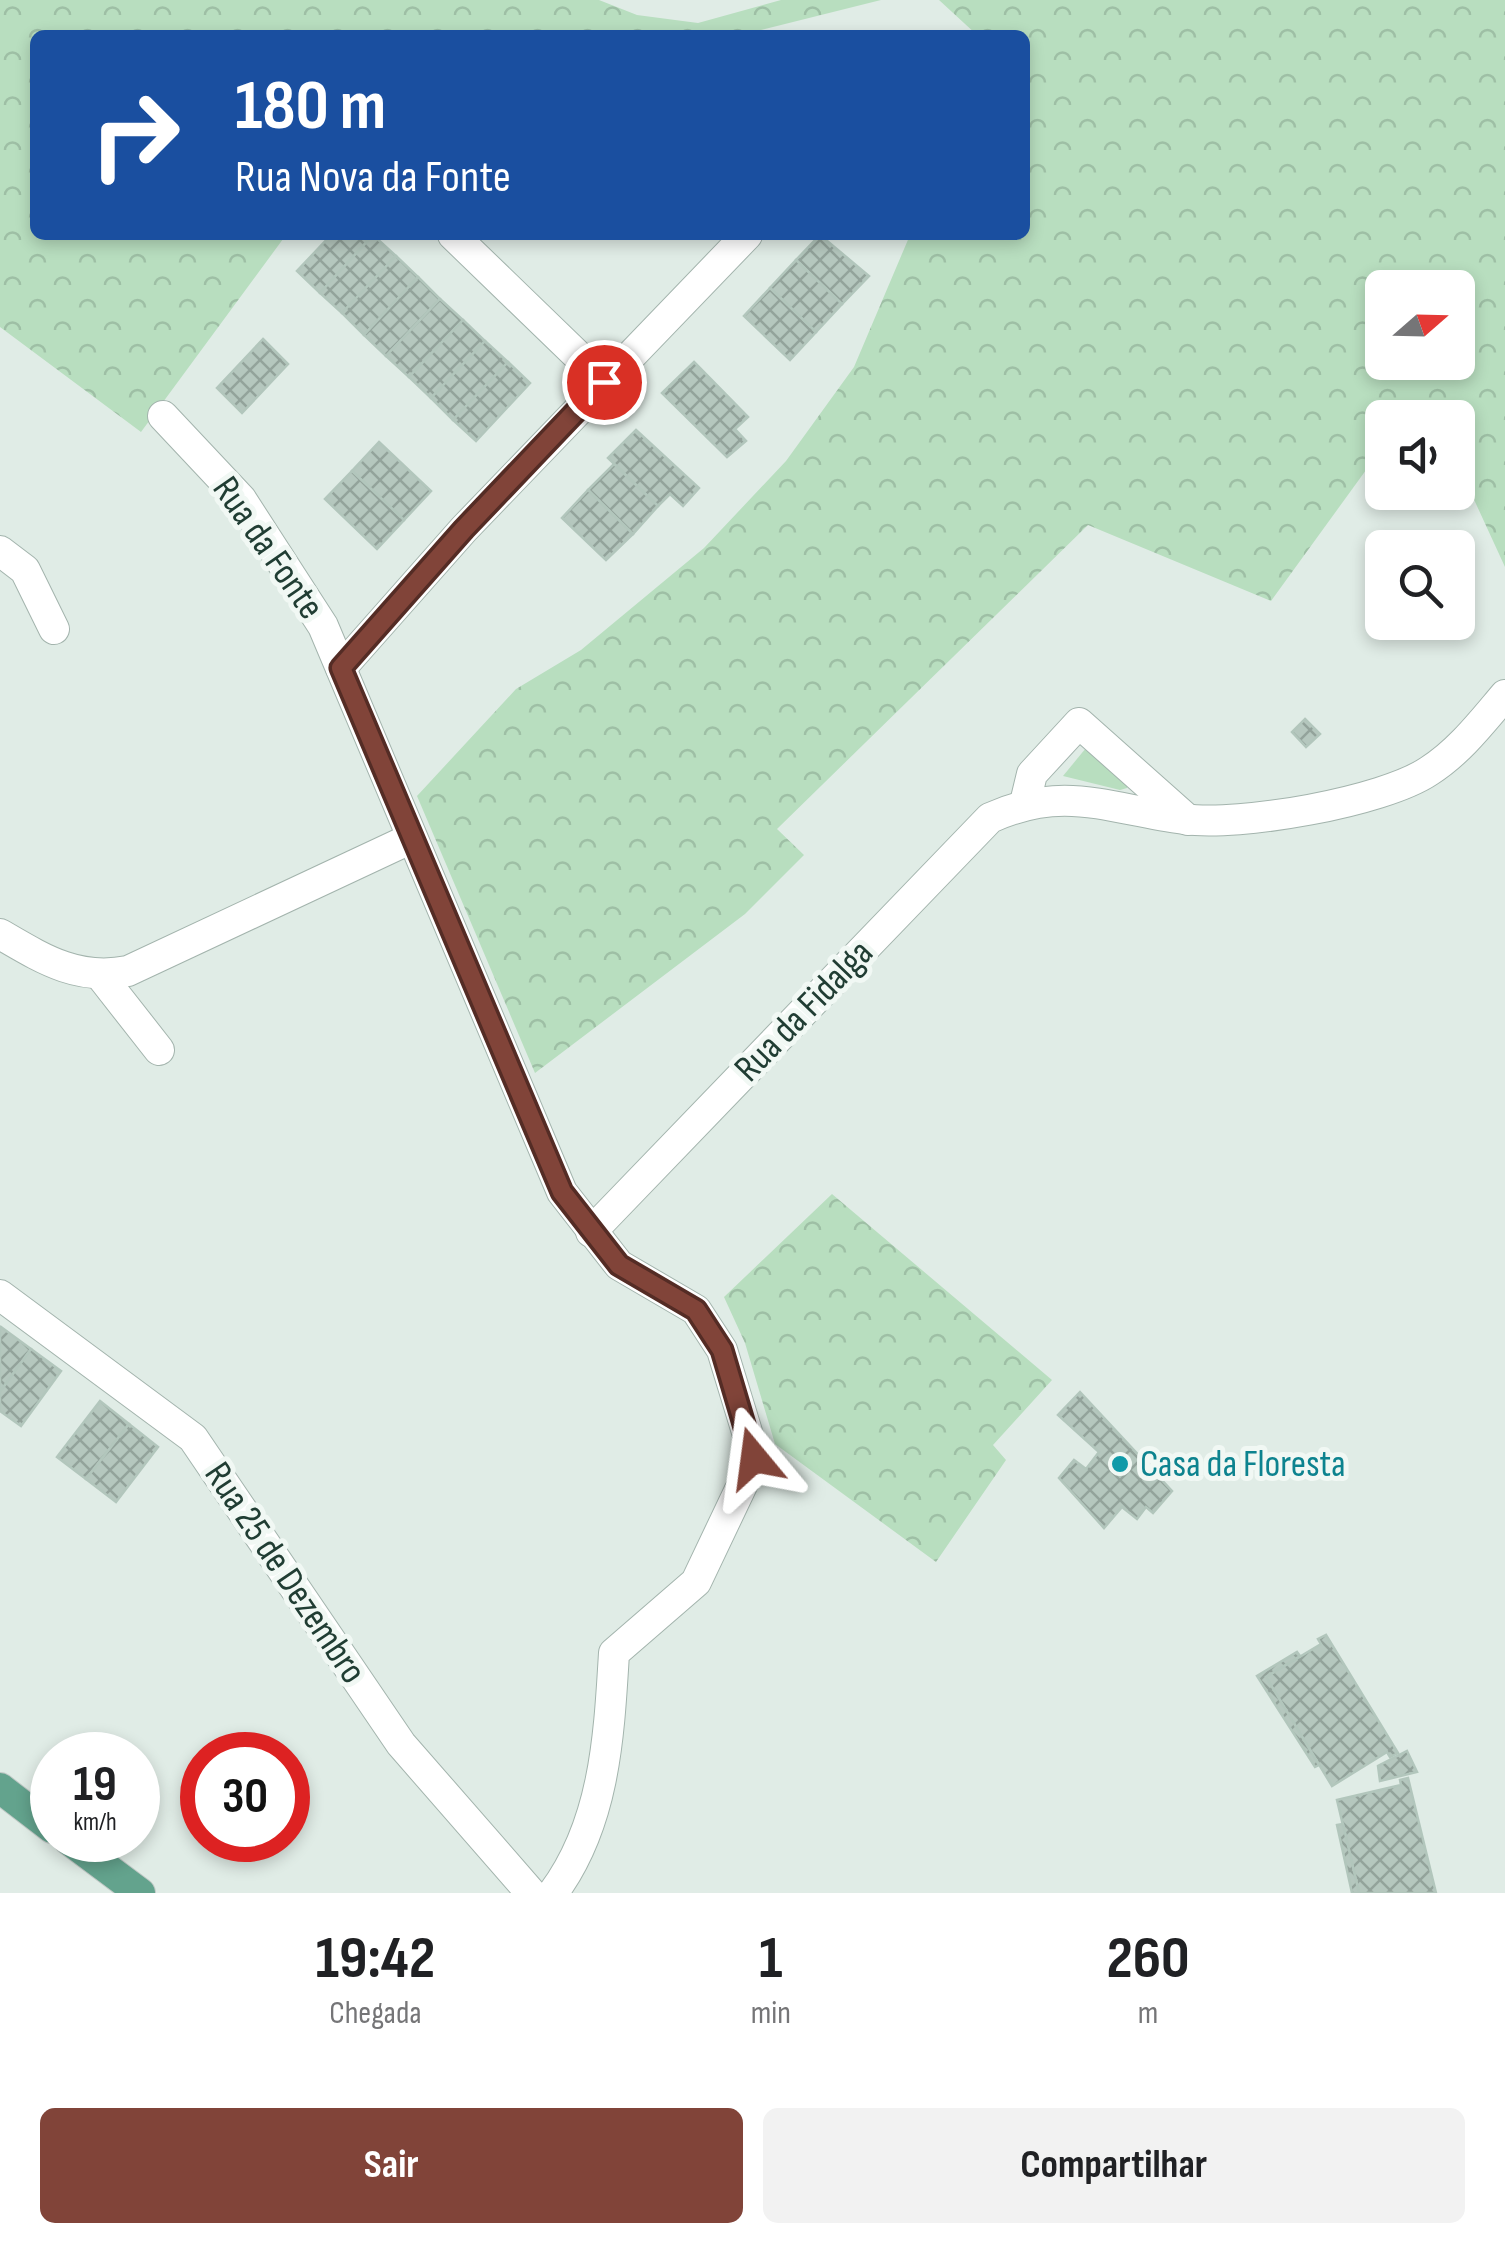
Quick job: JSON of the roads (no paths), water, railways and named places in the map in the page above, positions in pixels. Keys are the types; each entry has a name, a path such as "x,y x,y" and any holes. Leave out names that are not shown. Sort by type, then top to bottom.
{"main road":[{"path":"0,1788 30,1811"},
{"path":"98,1862 140,1893"}],"street":[{"path":"457,240 604,382"},
{"path":"341,668 464,529 742,240"},
{"name":"Rua da Fonte","path":"162,416 185,435 260,526 323,626 562,1192 619,1265 696,1310 722,1350 754,1458 696,1582 614,1653 608,1752 601,1789 568,1873 553,1893"},
{"path":"0,551 26,570 54,630"},
{"name":"Rua da Fidalga","path":"590,1232 990,818 1025,803 1066,798 1188,820 1226,819 1352,802 1428,772 1472,734 1505,695"},
{"path":"1025,803 1032,774 1079,723 1188,820"},
{"path":"0,934 62,969 101,976 128,971 412,838"},
{"path":"101,976 159,1050"},
{"name":"Rua 25 de Dezembro","path":"0,1294 194,1438 401,1744 532,1893"}],"place":[{"name":"Casa da Floresta","path":"1120,1464"}]}
